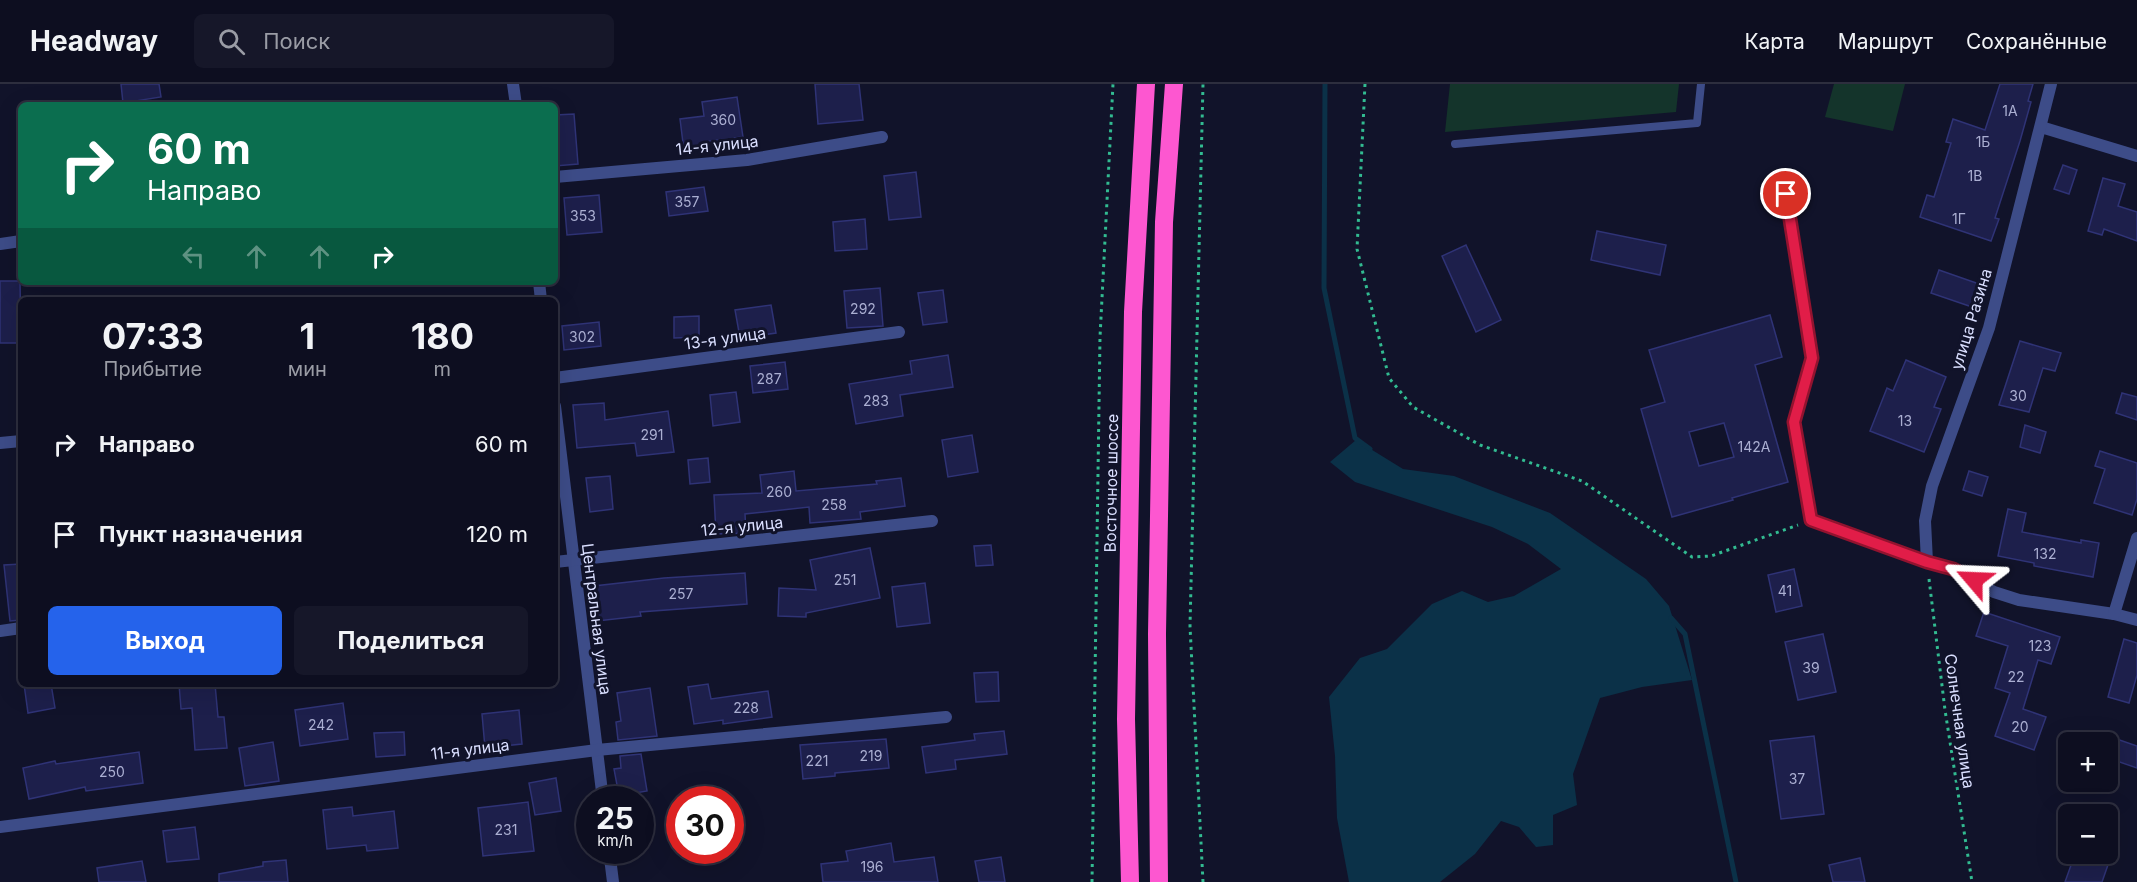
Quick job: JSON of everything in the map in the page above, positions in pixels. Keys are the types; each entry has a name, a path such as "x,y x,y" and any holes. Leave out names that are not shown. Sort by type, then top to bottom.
{"highway":[{"name":"Восточное шоссе","path":"1130,882 1126,718 1133,312 1146,84"},
{"path":"1159,882 1157,634 1164,257 1174,84"}],"street":[{"path":"513,84 516,102"},
{"name":"улица Разина","path":"1927,562 1925,521 1932,486 1989,328 2051,84"},
{"path":"2041,127 2137,156"},
{"name":"14-я улица","path":"558,177 747,160 882,137"},
{"path":"0,244 18,241"},
{"name":"13-я улица","path":"558,378 899,332"},
{"name":"Центральная улица","path":"558,432 601,786"},
{"path":"0,443 18,441"},
{"path":"1811,520 1927,562 1953,569 1994,592 2019,600 2114,614 2137,620"},
{"name":"12-я улица","path":"558,562 932,521"},
{"path":"2114,614 2137,538"},
{"path":"0,631 18,628"},
{"name":"11-я улица","path":"0,827 597,750 946,717"},
{"path":"611,864 613,882"}],"lane":[{"path":"1455,144 1697,123 1701,84"},
{"path":"1786,194 1812,358 1794,422 1811,520"}],"path":[{"path":"1092,882 1100,337 1113,84"},
{"path":"1203,84 1190,626 1203,882"},
{"path":"1365,84 1357,249 1389,378 1413,407 1480,445 1582,482 1692,557 1711,556 1811,520"},
{"name":"Солнечная улица","path":"1927,562 1945,710 1972,882"}],"green space":[{"path":"1450,84 1679,84 1676,112 1445,132"},
{"path":"1834,84 1905,84 1893,131 1825,117"}],"water":[{"path":"1356,440 1403,469 1454,476 1550,513 1646,579 1669,606 1692,680 1642,687 1600,698 1573,774 1577,805 1553,815 1553,845 1536,847 1519,827 1501,821 1475,854 1440,882 1349,882 1337,818 1335,756 1329,697 1360,658 1387,649 1432,604 1462,591 1488,602 1514,596 1561,569 1528,544 1492,527 1355,482 1330,462"}],"building":[{"path":"121,84 159,84 161,97 123,102"},
{"path":"815,84 859,84 863,120 818,124"},
{"path":"2000,84 2033,84 2028,101 2031,102 1995,218 1999,219 1991,241 1920,217 1927,195 1934,197 1951,143 1946,142 1953,119 1985,130"},
{"path":"737,97 743,137 703,142 704,148 684,151 680,119 704,116 702,102"},
{"path":"574,114 578,164 558,166 558,115"},
{"path":"2063,165 2077,170 2069,194 2054,189"},
{"path":"916,172 921,217 889,220 884,176"},
{"path":"2103,178 2125,184 2118,206 2137,212 2137,241 2104,229 2102,235 2088,231"},
{"path":"704,187 708,211 669,216 666,192"},
{"path":"599,195 602,232 567,235 564,198"},
{"path":"865,219 867,249 835,251 833,222"},
{"path":"1597,231 1666,245 1660,275 1591,260"},
{"path":"1466,245 1501,320 1476,332 1442,256"},
{"path":"1939,270 1982,285 1975,308 1931,293"},
{"path":"0,281 18,281 20,297 18,297 18,343 0,343"},
{"path":"880,288 883,326 847,328 844,291"},
{"path":"943,290 947,322 923,325 918,293"},
{"path":"771,305 776,333 740,338 735,310"},
{"path":"1770,315 1782,357 1755,365 1788,482 1672,517 1641,409 1665,402 1649,350","holes":["1724,423 1734,457 1699,466 1689,432"]},
{"path":"699,316 699,337 674,338 674,317"},
{"path":"599,322 601,346 564,350 562,326"},
{"path":"2020,341 2061,353 2055,371 2043,368 2029,412 1999,405"},
{"path":"948,355 953,387 900,395 903,416 856,424 849,384 912,374 910,361"},
{"path":"1906,360 1946,377 1934,407 1941,409 1924,452 1870,431 1887,388 1893,391"},
{"path":"785,362 788,389 753,393 750,366"},
{"path":"736,392 740,422 713,426 710,395"},
{"path":"2122,393 2137,397 2137,420 2116,413"},
{"path":"604,403 605,420 668,411 674,452 637,456 635,443 577,448 573,405"},
{"path":"2025,425 2046,432 2040,453 2020,447"},
{"path":"972,435 978,472 948,477 942,440"},
{"path":"2100,451 2137,463 2137,499 2132,515 2094,503 2105,469 2095,466"},
{"path":"708,458 710,482 690,484 688,460"},
{"path":"794,471 796,491 877,484 876,481 901,478 905,506 860,512 861,519 810,523 809,507 745,514 746,533 716,534 714,495 762,493 760,475"},
{"path":"1969,471 1988,477 1982,496 1963,490"},
{"path":"610,476 613,509 590,512 586,478"},
{"path":"2008,509 2026,513 2022,532 2081,543 2081,540 2099,543 2093,577 2034,566 2034,563 1998,556"},
{"path":"991,545 993,565 976,566 974,546"},
{"path":"870,548 880,598 806,613 806,617 778,616 779,588 816,590 810,560"},
{"path":"18,564 18,620 10,621 4,565"},
{"path":"1794,569 1802,606 1776,612 1768,575"},
{"path":"745,573 747,604 640,612 641,616 597,621 594,586 664,578"},
{"path":"925,583 930,623 897,627 892,587"},
{"path":"1984,612 2060,637 2051,664 2038,660 2023,709 2046,717 2034,750 1995,736 2010,693 1995,688 2008,646 1976,636"},
{"path":"1823,634 1836,692 1798,700 1785,642"},
{"path":"2124,639 2137,643 2137,675 2129,703 2108,697"},
{"path":"998,672 999,701 976,702 974,673"},
{"path":"708,684 711,699 768,691 772,717 723,724 723,720 694,724 688,687"},
{"path":"24,687 52,687 55,708 28,713"},
{"path":"179,687 215,687 218,717 224,717 227,748 195,750 192,708 181,709"},
{"path":"650,688 657,736 618,740 616,722 621,721 617,693"},
{"path":"343,703 348,739 300,746 295,710"},
{"path":"519,710 522,744 485,748 482,714"},
{"path":"1004,731 1007,754 955,760 956,769 926,773 922,747 975,740 974,734"},
{"path":"404,732 405,755 376,757 374,733"},
{"path":"1814,736 1824,814 1781,819 1770,741"},
{"path":"886,739 889,768 835,773 835,776 803,779 800,745"},
{"path":"2118,739 2137,746 2137,768 2118,761"},
{"path":"273,742 279,781 245,786 239,748"},
{"path":"139,752 143,783 86,791 85,787 29,799 23,768 55,761 56,764"},
{"path":"641,754 646,786 617,786 614,769 621,768 620,756"},
{"path":"556,778 561,811 535,815 529,783"},
{"path":"528,802 534,851 483,856 478,808"},
{"path":"352,807 353,816 394,811 398,848 367,851 366,845 327,849 323,810"},
{"path":"195,827 199,859 167,862 163,831"},
{"path":"891,843 894,862 934,857 938,882 823,882 821,864 848,861 846,851"},
{"path":"1001,857 1005,882 979,882 975,861"},
{"path":"1860,858 1865,882 1833,882 1829,865"},
{"path":"286,860 288,882 219,882 219,874 263,866 263,862"},
{"path":"142,861 146,882 99,882 97,868"},
{"path":"2071,864 2108,864 2102,882 2065,882"}],"waterway":[{"path":"1325,84 1324,288 1355,438 1370,449"},
{"path":"1671,618 1685,634 1736,882"}],"route":[{"path":"1786,194 1812,358 1794,422 1811,520 1927,562 1953,569 1974,580"}]}
